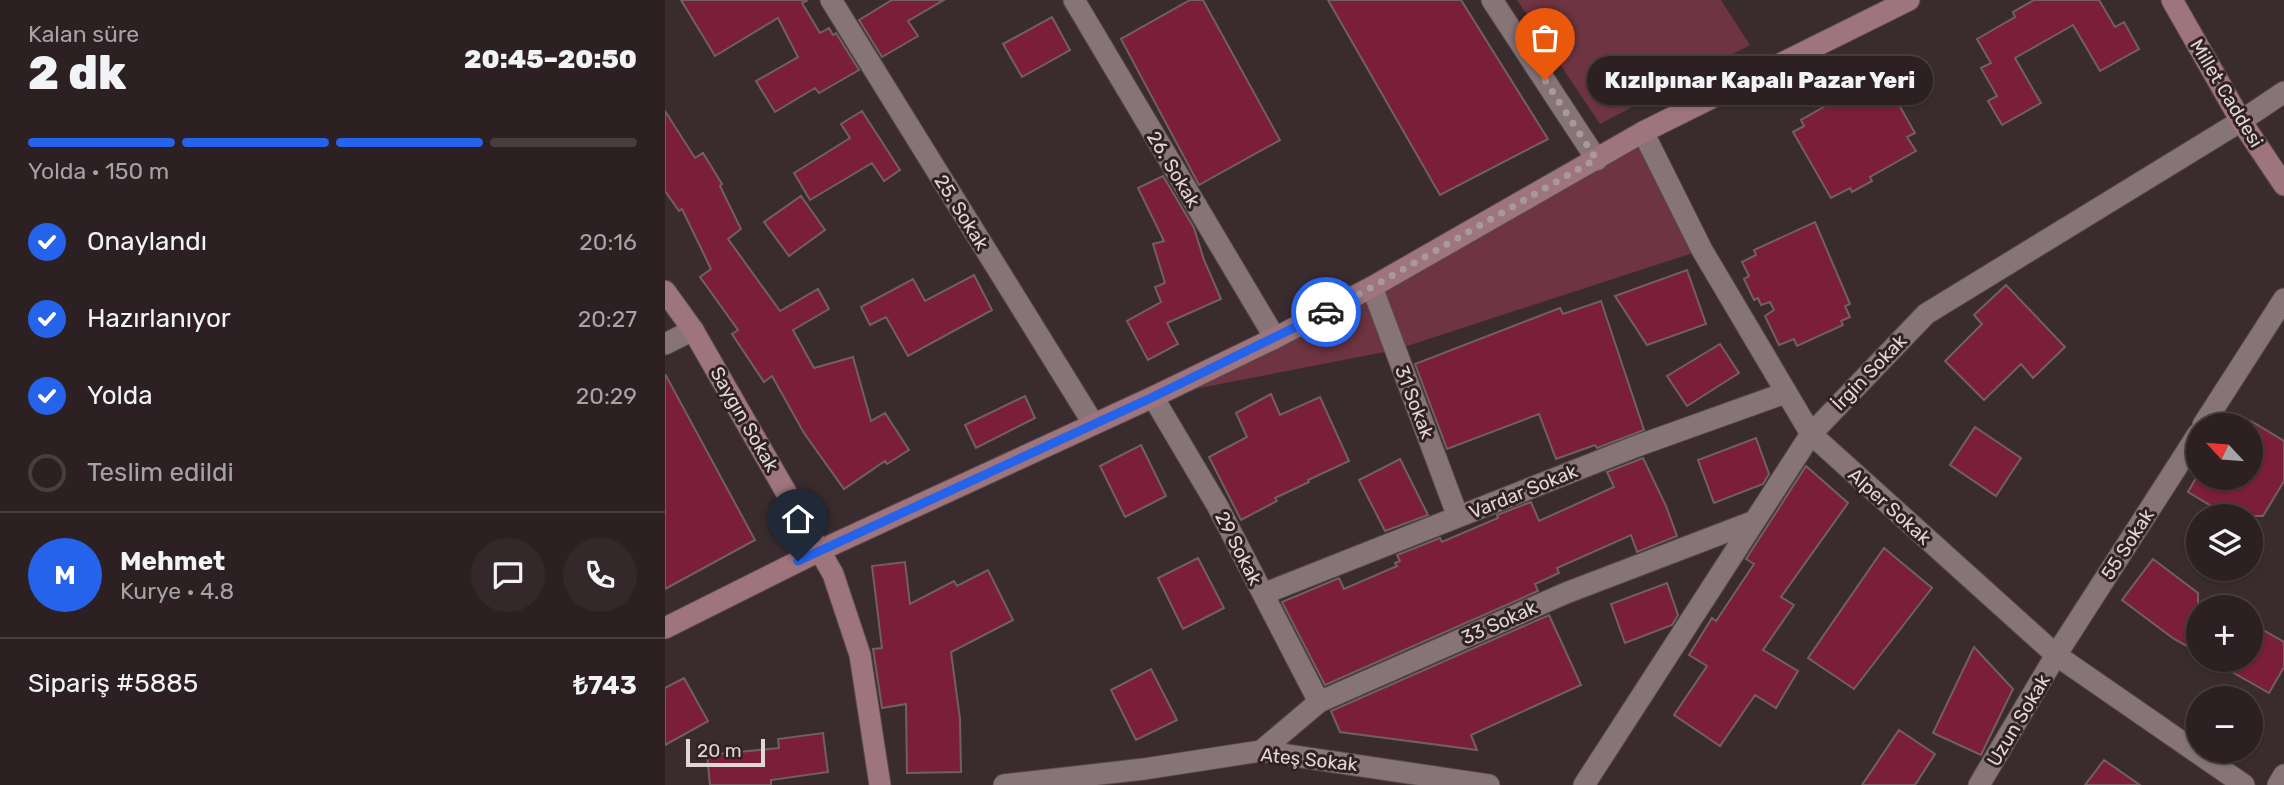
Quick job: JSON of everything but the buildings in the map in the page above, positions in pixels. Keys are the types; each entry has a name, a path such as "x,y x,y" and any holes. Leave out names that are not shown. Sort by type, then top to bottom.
{"street":[{"name":"25. Sokak","path":"831,0 1093,424"},
{"name":"26. Sokak","path":"1074,0 1275,338"},
{"path":"1492,0 1597,160"},
{"path":"665,628 821,550 1275,338 1372,287 1643,132 1909,0"},
{"name":"Millet Caddesi","path":"2172,0 2241,121 2284,185"},
{"name":"İrgin Sokak","path":"1584,785 1811,433 1926,314 2284,92"},
{"name":"Alper Sokak","path":"1643,132 1702,250 1811,433 2056,655 2244,785"},
{"name":"31 Sokak","path":"1372,287 1458,517"},
{"name":"Saygın Sokak","path":"665,290 693,330 833,574 860,655 880,785"},
{"path":"2211,413 2284,299"},
{"path":"665,344 693,330"},
{"name":"Vardar Sokak","path":"1263,594 1637,446 1785,393"},
{"name":"29 Sokak","path":"1153,397 1217,505 1319,702"},
{"name":"55 Sokak","path":"2056,655 2186,453"},
{"name":"33 Sokak","path":"1261,751 1319,702 1566,593 1752,522"},
{"name":"Uzun Sokak","path":"1979,785 2056,655"},
{"name":"Ateş Sokak","path":"1004,785 1148,777 1261,751 1376,766 1489,785"},
{"path":"2277,785 2284,775"}],"shaded area":[{"path":"1517,0 1721,0 1750,45 1600,124"},
{"path":"1643,132 1702,250 1395,350 1153,397"}],"way so far":[{"path":"1326,312 1596,159 1545,80"}],"place":[{"name":"Kızılpınar Kapalı Pazar Yeri","path":"1545,80"}],"route":[{"path":"798,561 1153,397 1326,312"}]}
